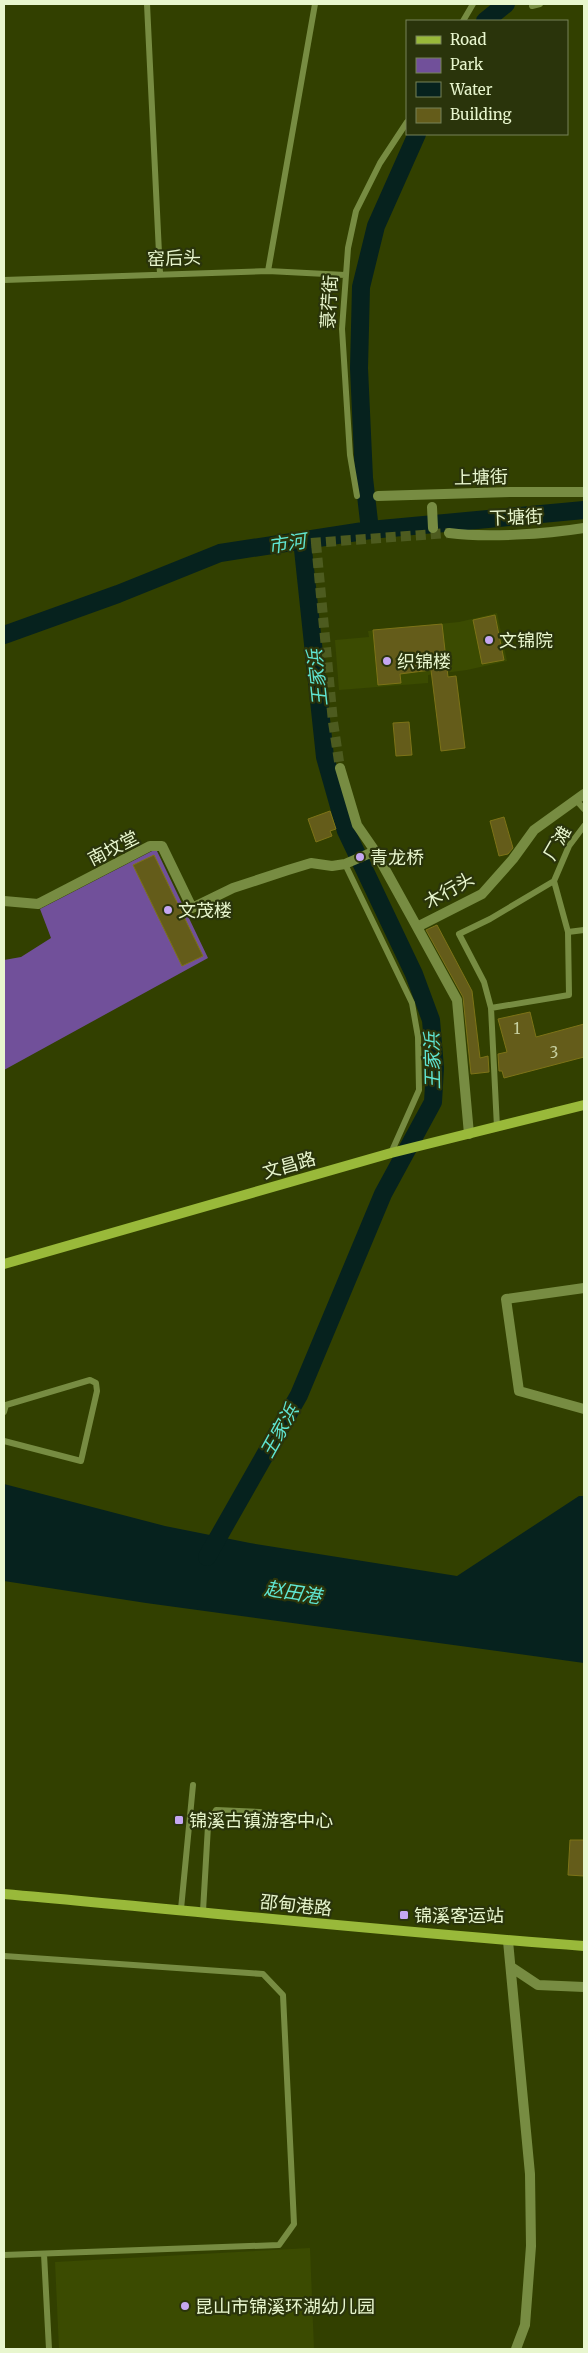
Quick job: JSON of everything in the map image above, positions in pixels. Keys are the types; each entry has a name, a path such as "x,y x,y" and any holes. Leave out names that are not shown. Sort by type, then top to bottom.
{"street":[{"name":"上塘街","path":"378,496 584,492"},
{"path":"432,508 433,528"},
{"name":"下塘街","path":"449,533 484,534 563,531 584,528"},
{"name":"木行头","path":"340,768 357,825 417,927 482,894 513,859 534,830 580,797"},
{"name":"南坟堂","path":"4,901 38,904 150,846 162,846 192,908 233,888 311,863 332,866 347,863"},
{"path":"347,863 372,852"},
{"path":"417,927 457,1000 469,1134"},
{"name":"文昌路","path":"4,1264 391,1153 584,1105"},
{"path":"584,1288 506,1298 519,1391 584,1409"},
{"name":"邵甸港路","path":"4,1894 203,1911 440,1936 584,1946"},
{"path":"508,1941 530,2174 531,2246 525,2325 516,2349"},
{"path":"511,1967 538,1985 584,1987"}],"lane":[{"path":"147,4 160,274"},
{"path":"268,271 315,4"},
{"path":"464,20 473,4"},
{"path":"532,6 540,4"},
{"name":"菉荇街","path":"357,496 350,455 342,329 348,248 356,211 380,163 406,124"},
{"name":"窑后头","path":"4,280 268,271 345,276"},
{"path":"580,797 584,809"},
{"name":"厂滩","path":"491,1008 568,995 568,932 554,881 570,846 584,826"},
{"path":"347,863 412,1004 418,1037 419,1090 391,1153"},
{"path":"497,1127 491,1008 484,982 459,934 490,919 554,881"},
{"path":"568,932 584,930"},
{"path":"4,1412 6,1404 90,1380 96,1383 97,1390 82,1461 4,1442"},
{"path":"180,1909 193,1785"},
{"path":"203,1911 208,1826 216,1810 260,1812"},
{"path":"4,1956 263,1974 283,1996 294,2224 278,2245 4,2255"},
{"path":"44,2254 49,2349"}],"shaded area":[{"path":"497,613 507,661 467,670 428,675 428,683 339,690 335,640 369,637 368,631 459,622"},
{"name":"昆山市锦溪环湖幼儿园","path":"310,2248 314,2349 59,2349 55,2262"}],"green space":[{"path":"156,849 208,958 4,1070 4,960 21,957 51,938 40,909"}],"water":[{"name":"赵田港","path":"4,1484 165,1526 250,1543 457,1576 579,1496 584,1496 584,1663 146,1603 4,1581"}],"building":[{"name":"文锦院","path":"495,615 504,660 482,664 473,620"},
{"path":"442,624 448,677 456,676 465,748 441,751 431,670 400,674 401,683 378,685 373,630"},
{"path":"409,722 412,755 396,756 393,723"},
{"path":"330,811 336,829 330,831 332,836 316,842 308,819"},
{"path":"504,817 513,848 508,854 499,856 490,821"},
{"name":"文茂楼","path":"154,855 203,956 182,966 133,865"},
{"path":"437,925 472,991 480,1058 488,1056 489,1072 471,1074 463,997 426,930"},
{"path":"530,1012 536,1037 584,1024 584,1057 504,1078 502,1071 499,1071 498,1054 507,1052 498,1019"},
{"path":"570,1840 584,1840 584,1876 568,1875"}],"waterway":[{"path":"486,20 506,4"},
{"path":"370,530 364,478 359,368 361,287 376,226 417,135"},
{"name":"市河","path":"4,635 118,594 220,553 370,530 584,510"},
{"name":"王家浜","path":"207,1557 299,1395 383,1194 433,1102 435,1068 431,1020 414,974 346,831 325,757 302,540"}],"tunnel":[{"path":"311,543 449,533"},
{"path":"316,543 333,722 340,768"}],"place":[{"name":"文锦院","path":"489,640"},
{"name":"织锦楼","path":"387,661"},
{"name":"青龙桥","path":"360,857"},
{"name":"文茂楼","path":"168,910"},
{"name":"锦溪古镇游客中心","path":"179,1820"},
{"name":"锦溪客运站","path":"404,1915"},
{"name":"昆山市锦溪环湖幼儿园","path":"185,2306"}]}
